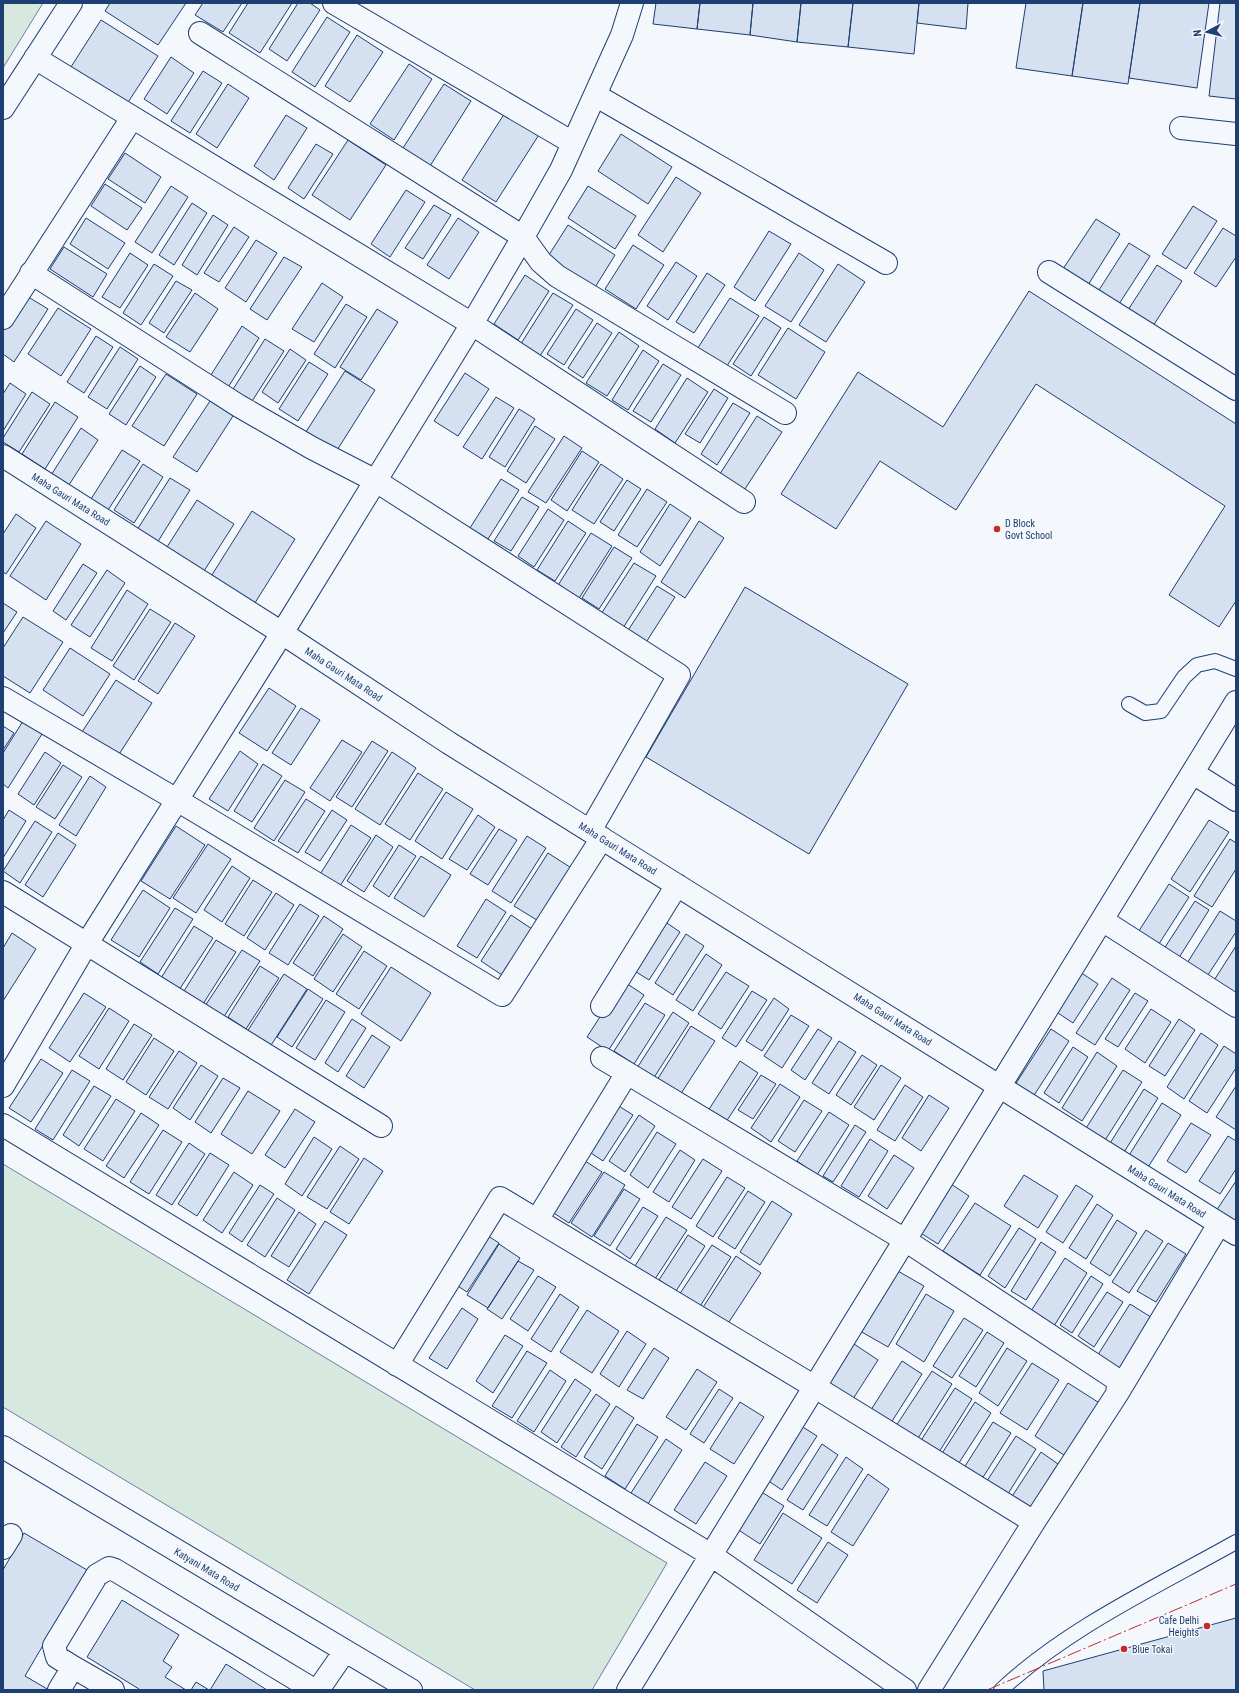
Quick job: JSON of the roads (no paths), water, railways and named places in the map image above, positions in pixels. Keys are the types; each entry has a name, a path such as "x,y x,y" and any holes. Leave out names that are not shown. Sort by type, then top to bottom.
{"street":[{"path":"3,108 71,3"},
{"path":"334,3 573,143"},
{"path":"3,1086 86,945 282,633 472,324 523,237 560,170 573,143 622,35 632,3"},
{"path":"200,33 523,237 541,262 557,276 785,413"},
{"path":"34,58 472,324 744,502"},
{"path":"594,95 886,263"},
{"path":"3,318 132,118"},
{"path":"1181,128 1236,134"},
{"path":"1049,272 1236,388"},
{"path":"3,698 177,800 502,995 596,835 680,675 376,480 312,448 239,406 31,273"},
{"name":"Maha Gauri Mata Road","path":"3,456 282,633 449,743 1228,1229"},
{"path":"628,1690 1236,702"},
{"path":"1193,773 1236,800"},
{"path":"602,1006 677,885"},
{"path":"3,892 86,945 381,1126"},
{"path":"1102,920 1236,1006"},
{"path":"602,1058 905,1240 1116,1378 1118,1385 1117,1394"},
{"path":"537,1220 627,1073"},
{"path":"3,1125 711,1555 905,1690"},
{"path":"397,1365 500,1198 815,1387 1034,1522"},
{"path":"929,1690 1034,1522 1117,1394 1228,1229"},
{"name":"Katyani Mata Road","path":"3,1447 411,1690"},
{"path":"114,1690 58,1657 54,1646 97,1575 109,1568 115,1570 314,1690"},
{"path":"318,1690 346,1651"},
{"path":"60,1690 73,1667"}],"lane":[{"path":"1129,704 1145,713 1161,711 1184,677 1197,666 1215,661 1236,670"},
{"path":"1001,1690 1024,1669 1093,1623 1154,1586 1236,1542"}],"place":[{"name":"D Block Govt School","path":"997,529"},
{"name":"Cafe Delhi Heights","path":"1207,1626"},
{"name":"Blue Tokai","path":"1124,1649"}]}
